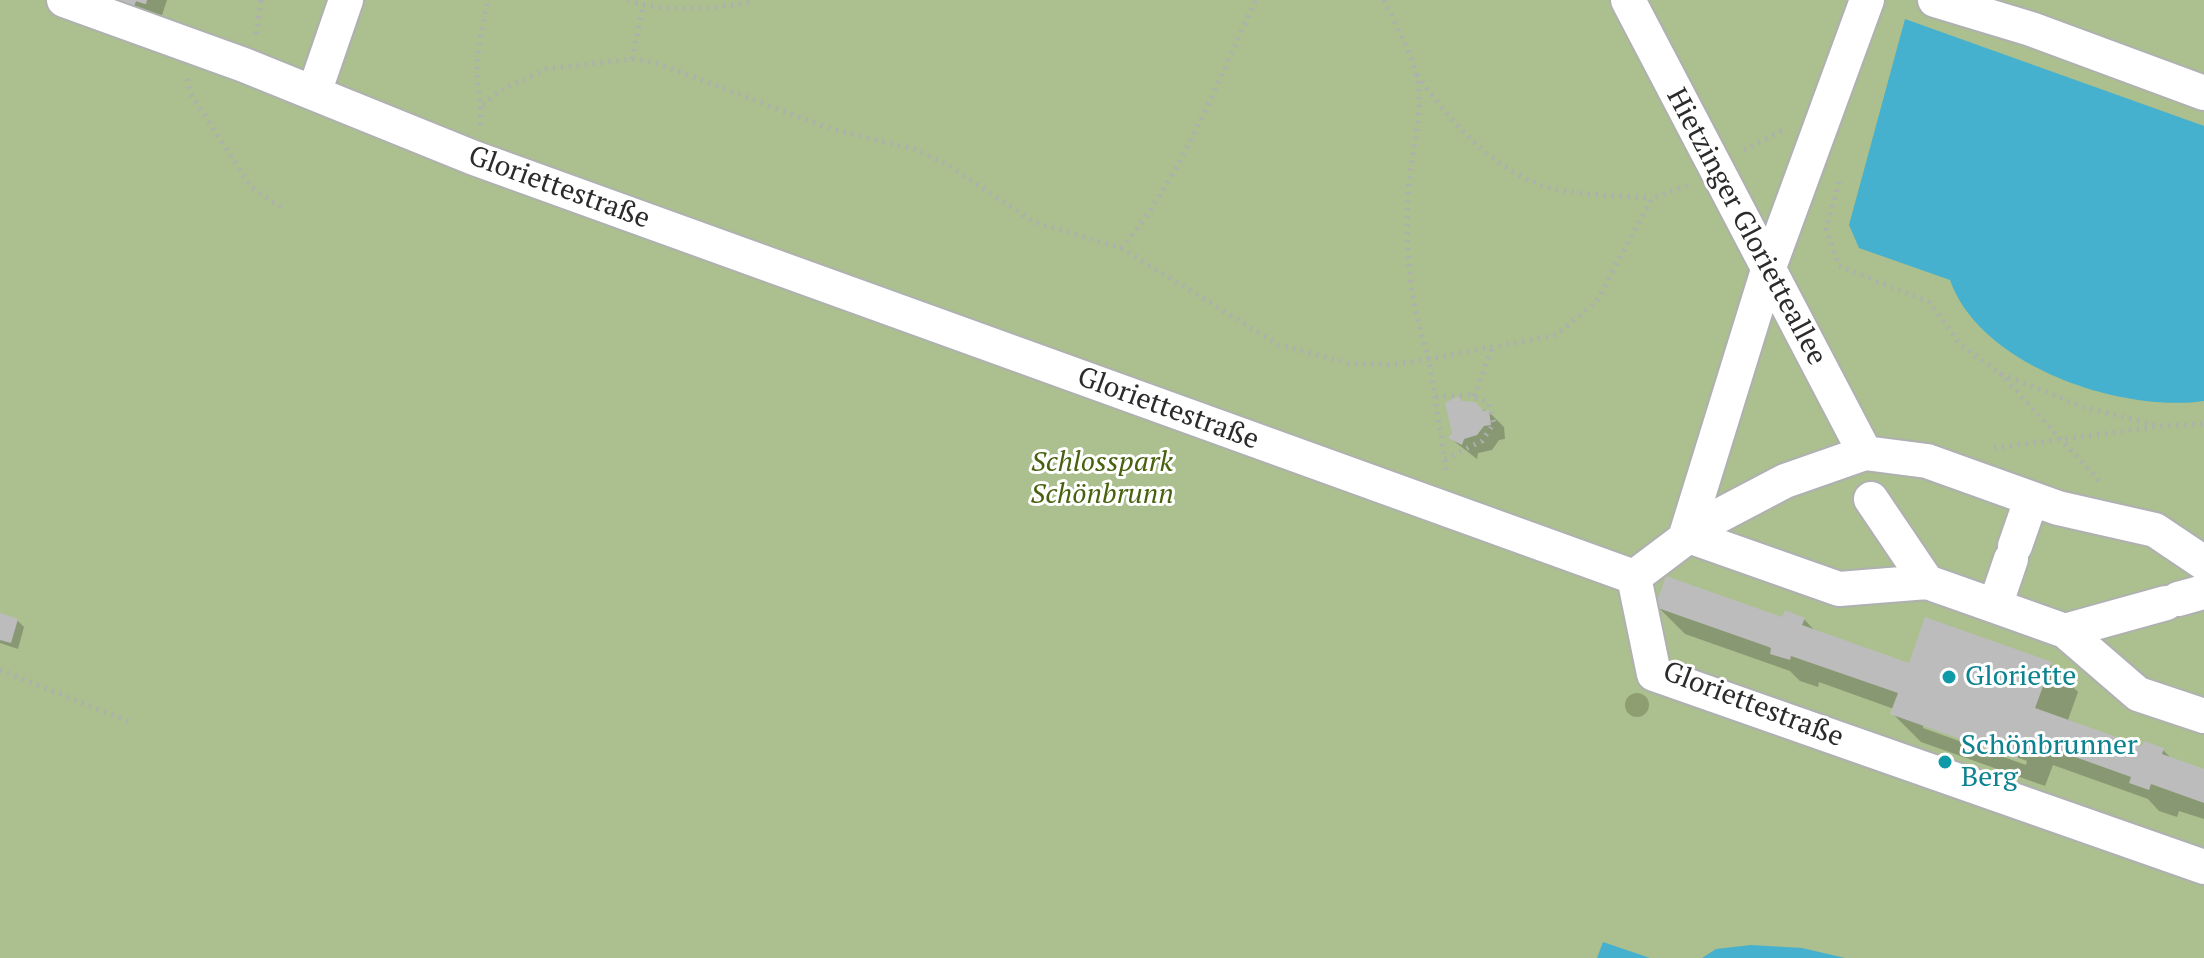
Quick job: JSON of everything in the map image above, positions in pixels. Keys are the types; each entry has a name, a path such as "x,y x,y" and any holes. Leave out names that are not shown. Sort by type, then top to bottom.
{"street":[{"name":"Gloriettestraße","path":"64,0 314,93 474,158 1634,577 1654,674 2204,867"},
{"path":"314,93 346,0"},
{"name":"Hietzinger Glorietteallee","path":"1628,0 1768,270 1860,474 1927,582"},
{"path":"1686,535 1768,270 1867,0"},
{"path":"1935,0 2037,15 2204,93"},
{"path":"1634,577 1686,535 1785,481 1860,474 1927,461 2031,500 2140,526 2204,533"},
{"path":"1995,606 2031,500"},
{"path":"2140,526 2204,563"},
{"path":"1686,535 1839,589 1927,582 2065,631 2138,694 2204,716"},
{"path":"2065,631 2183,598"}],"path":[{"path":"474,158 483,105 478,93 477,65 488,0"},
{"path":"628,0 643,6 735,7 755,0"},
{"path":"1121,248 1150,214 1173,177 1256,0"},
{"path":"1384,0 1417,74 1441,108 1490,156 1542,186 1652,198 1692,184 1754,143 1829,105"},
{"path":"632,59 643,6"},
{"path":"184,43 184,66 191,94 251,187 285,210"},
{"path":"483,105 529,74 632,59 743,93 831,129 914,149 946,164 1034,222 1121,248 1279,345 1348,363 1390,365 1429,359 1453,351 1492,348 1556,335 1596,302 1652,198"},
{"path":"1417,74 1418,129 1409,182 1407,260 1415,317 1429,359 1448,474 1437,506"},
{"path":"1843,168 1826,229 1839,266 1929,302 1960,344 1999,373 2140,526"},
{"path":"1474,396 1492,348"},
{"path":"1999,373 2086,408 2159,426"},
{"path":"1436,397 1474,396 1488,402 1494,423 1482,441 1445,459"},
{"path":"1985,450 2159,426 2204,424"},
{"path":"0,670 130,722"}],"green space":[{"name":"Schlosspark Schönbrunn","path":"0,0 118,0 134,6 136,1 145,4 147,0 2204,0 2204,958 0,958"}],"water":[{"path":"1905,19 2204,126 2204,401 2170,403 2134,399 2095,391 2057,377 2022,359 1991,337 1966,310 1950,280 1859,248 1849,225"},
{"path":"1603,942 1650,958 1597,958"},
{"path":"1751,945 1802,948 1845,958 1702,958 1716,949"}],"building":[{"path":"119,0 147,0 146,4 136,1 134,6"},
{"path":"1458,396 1462,401 1475,402 1484,411 1489,410 1491,425 1484,426 1477,435 1464,439 1462,445 1448,438 1452,433 1445,403"},
{"name":"Gloriette","path":"1666,576 1782,617 1785,610 1805,618 1802,625 1909,663 1925,617 2052,662 2035,708 2142,746 2144,741 2164,748 2162,754 2204,769 2204,803 2151,784 2149,790 2129,783 2131,777 2025,739 2017,759 1890,714 1898,693 1791,656 1790,660 1770,654 1771,648 1655,607"},
{"path":"0,613 18,619 11,643 0,640"}],"place":[{"name":"Gloriette","path":"1949,677"},
{"name":"Schönbrunner Berg","path":"1945,762"}]}
